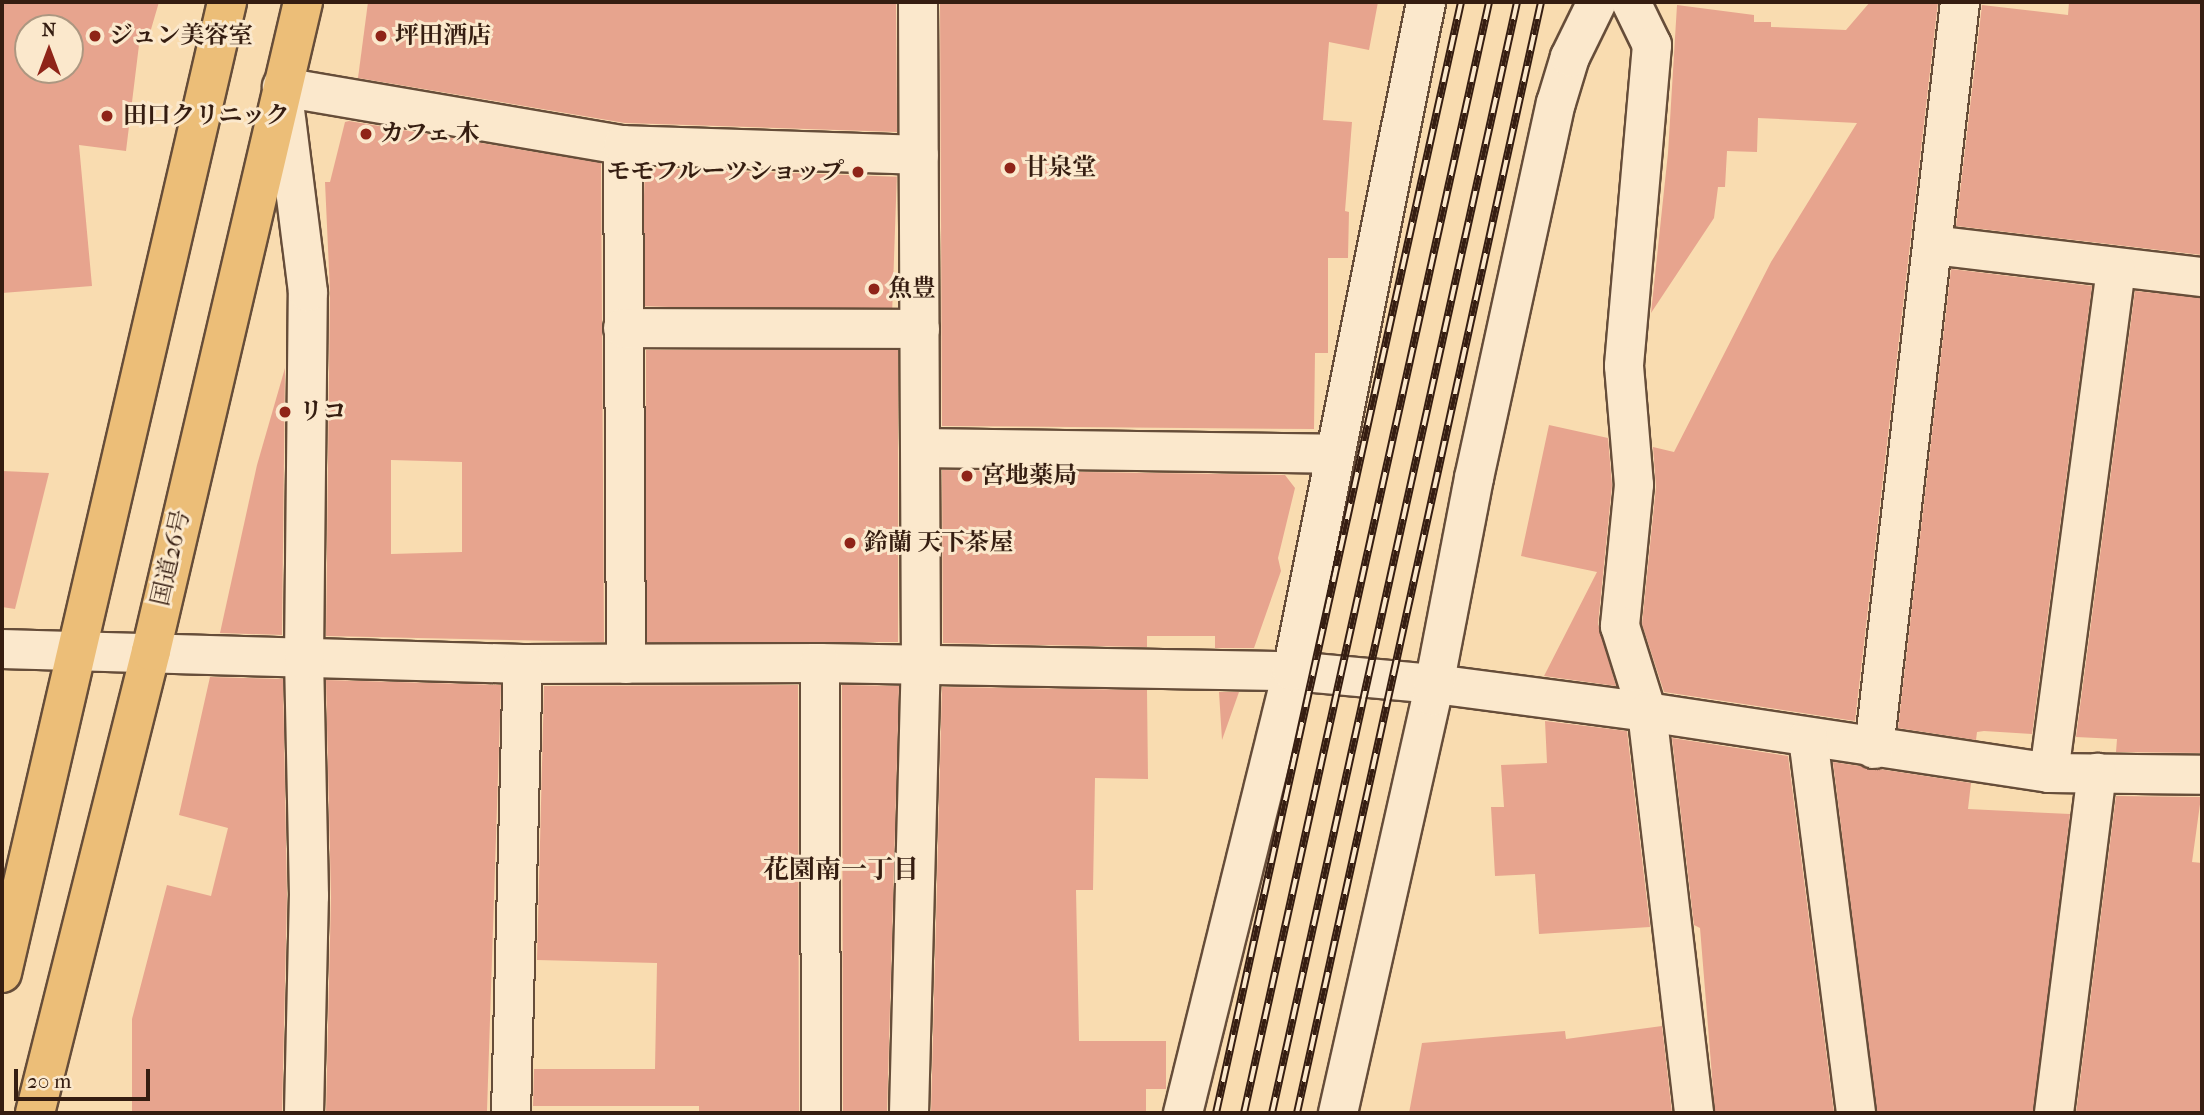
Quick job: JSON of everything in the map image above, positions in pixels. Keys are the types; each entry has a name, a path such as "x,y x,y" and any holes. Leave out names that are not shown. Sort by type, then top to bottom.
{"highway":[{"path":"2,973 227,2"},
{"name":"国道26号","path":"36,1113 150,651 303,2"}],"street":[{"path":"909,1113 921,667 918,2"},
{"path":"1183,1113 1292,671 1426,2"},
{"path":"1338,1113 1435,684 1474,478 1556,103 1570,57 1597,2"},
{"path":"1631,2 1652,45 1624,366 1634,485 1620,626 1647,712 1694,1113"},
{"path":"1874,749 1961,2"},
{"path":"304,1113 309,895 304,659 308,292 282,87 623,145 919,155"},
{"path":"623,145 626,664"},
{"path":"1933,245 2116,269 2202,277"},
{"path":"2049,773 2116,269"},
{"path":"623,328 920,329"},
{"path":"921,448 1335,454"},
{"path":"2,649 150,651 304,659 523,664 820,663 921,667 1292,671 1435,684 1647,712 1874,749 2049,773 2202,775"},
{"path":"820,663 821,1113"},
{"path":"512,1113 523,664"},
{"path":"1808,738 1856,1113"},
{"path":"2054,1113 2097,773"}],"building":[{"path":"2,2 159,2 147,43 139,45 126,151 79,145 92,286 2,293"},
{"path":"368,2 896,2 897,132 625,123 358,78"},
{"path":"940,2 1378,2 1369,50 1329,42 1323,120 1352,122 1345,211 1349,212 1348,258 1328,258 1328,353 1315,353 1314,429 942,426"},
{"path":"1870,2 1938,2 1855,721 1664,692 1642,624 1656,487 1653,447 1674,452 1771,262 1857,123 1758,118 1757,152 1727,151 1725,187 1718,187 1714,218 1651,313 1668,153 1677,5 1754,15 1754,22 1771,22 1771,27 1846,30"},
{"path":"2069,2 2202,2 2202,255 1956,226 1982,5 2068,15"},
{"path":"345,122 601,163 604,642 326,636 330,292 325,182 330,182","holes":["391,460 462,462 462,552 391,554"]},
{"path":"645,168 897,177 892,315 640,306"},
{"path":"1951,269 2092,286 2032,734 1984,731 1977,732 1976,740 1898,728"},
{"path":"2135,291 2202,298 2202,753 2116,752 2117,739 2076,737"},
{"path":"646,350 898,350 898,642 646,642"},
{"path":"285,368 282,635 220,633 257,465"},
{"path":"1549,425 1608,438 1612,485 1598,624 1616,686 1544,676 1597,572 1521,556"},
{"path":"942,470 1285,475 1295,488 1278,558 1281,571 1254,648 1215,648 1215,636 1147,636 1147,647 943,643"},
{"path":"2,471 49,473 15,609 2,607"},
{"path":"210,677 283,679 287,896 282,1113 132,1112 132,1019 167,885 211,896 228,828 179,815"},
{"path":"326,680 501,685 487,1111 326,1113 331,897"},
{"path":"798,685 799,1113 699,1113 699,1106 533,1106 534,1069 655,1069 657,963 537,960 544,686"},
{"path":"842,685 899,686 887,1113 843,1113"},
{"path":"942,687 1147,690 1148,779 1095,778 1093,890 1076,890 1079,1041 1166,1041 1166,1089 1146,1089 1146,1113 931,1113"},
{"path":"1219,692 1239,692 1222,740"},
{"path":"1545,721 1627,731 1650,927 1539,934 1535,874 1495,876 1491,807 1504,807 1501,765 1547,763"},
{"path":"1672,738 1788,756 1834,1113 1715,1113 1700,928 1694,925"},
{"path":"1833,762 1971,783 1968,809 2070,814 2033,1113 1877,1113"},
{"path":"2116,796 2201,797 2192,862 2202,863 2202,1113 2076,1113"},
{"path":"1662,1026 1672,1113 1409,1113 1422,1043 1565,1031 1566,1039"}],"railway":[{"path":"1216,1113 1461,2"},
{"path":"1244,1113 1489,2"},
{"path":"1272,1113 1517,2"},
{"path":"1297,1113 1541,2"}],"place":[{"name":"ジュン美容室","path":"95,36"},
{"name":"坪田酒店","path":"381,36"},
{"name":"田口クリニック","path":"107,116"},
{"name":"カフェ 木","path":"366,134"},
{"name":"甘泉堂","path":"1010,168"},
{"name":"モモフルーツショップ","path":"858,172"},
{"name":"魚豊","path":"874,289"},
{"name":"リコ","path":"285,412"},
{"name":"宮地薬局","path":"967,476"},
{"name":"鈴蘭 天下茶屋","path":"850,543"}],"district":[{"name":"花園南一丁目","path":"841,870"}]}
